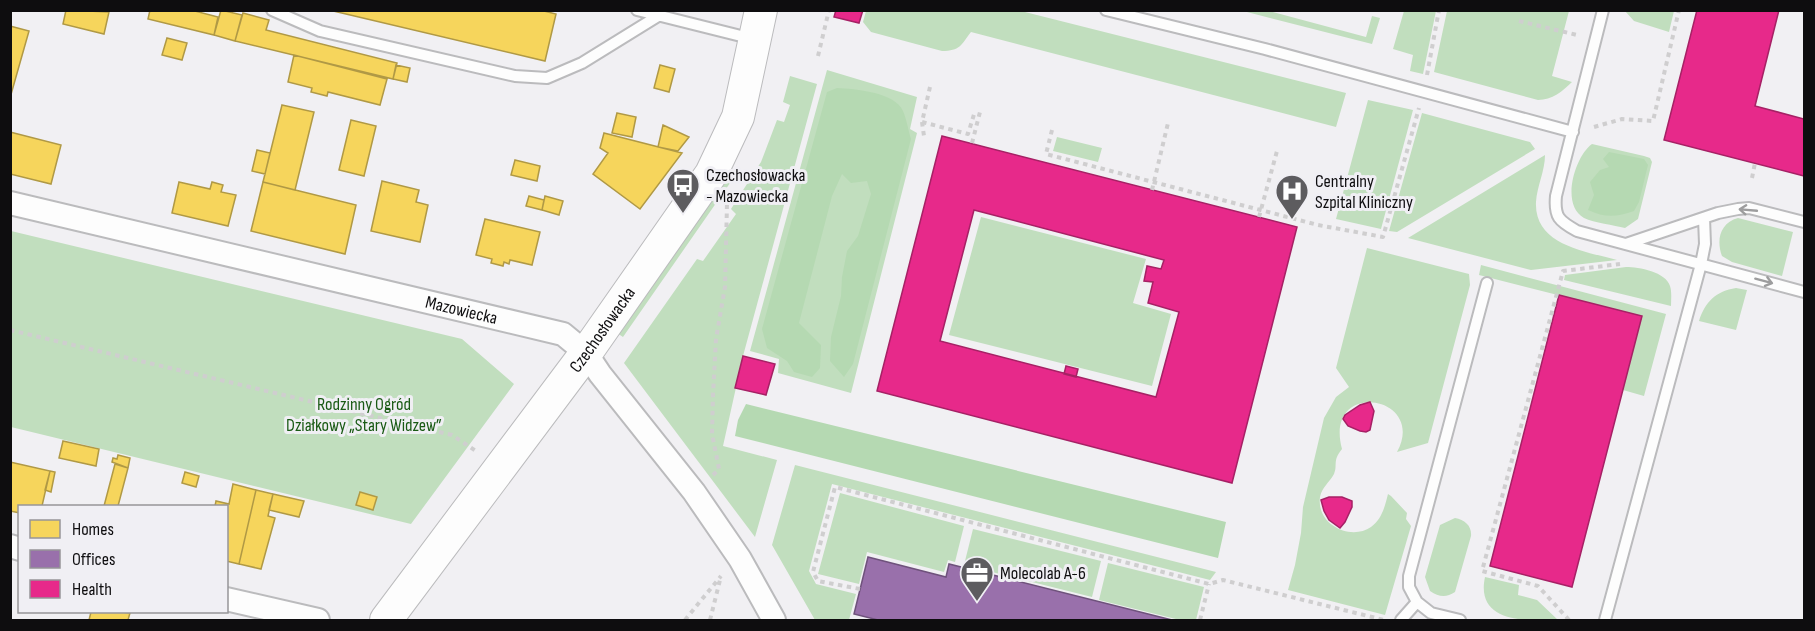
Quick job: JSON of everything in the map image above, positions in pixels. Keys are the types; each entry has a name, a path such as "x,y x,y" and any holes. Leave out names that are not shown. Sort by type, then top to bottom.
{"street":[{"name":"Czechosłowacka","path":"386,621 586,353 711,174 738,117 759,25"},
{"name":"Mazowiecka","path":"10,203 563,334 586,353 600,374 694,492 740,559 774,621"},
{"path":"228,598 318,621"}],"lane":[{"path":"272,10 320,31 515,76 547,78 582,63 658,16"},
{"path":"637,10 658,16 759,25"},
{"path":"1106,10 1265,49 1573,132"},
{"path":"1603,10 1556,196 1555,211 1562,223 1576,231 1804,292"},
{"path":"1626,244 1718,213 1749,208 1804,222"},
{"path":"1605,621 1701,264 1705,244 1704,218"},
{"path":"1460,621 1431,613 1417,602 1409,587 1409,576 1487,284"},
{"path":"1401,621 1417,602"}],"path":[{"path":"818,56 829,10"},
{"path":"1052,130 1046,154 1318,225 1383,237 1423,91 1439,10"},
{"path":"1573,132 1622,119 1653,121 1679,10"},
{"path":"1519,21 1563,31"},
{"path":"924,136 922,122 930,87"},
{"path":"922,122 968,134 977,112 972,143"},
{"path":"1152,190 1168,123"},
{"path":"1259,217 1276,151"},
{"path":"1752,178 1755,163"},
{"path":"712,476 719,469 712,434 713,395 716,339 725,287 727,200"},
{"path":"1569,621 1538,586 1482,571 1563,271 1630,262 1654,251"},
{"path":"10,330 453,435 469,445 498,470"},
{"path":"860,589 818,581 813,572 835,487 1209,584 1223,580 1388,621"},
{"path":"685,621 721,576 710,621"},
{"path":"1200,621 1209,584"}],"green space":[{"path":"866,11 1021,11 1346,93 1336,127 971,32 956,48 942,51 871,32 863,22"},
{"path":"1243,11 1269,11 1366,37 1372,16 1380,18 1372,44"},
{"path":"1404,11 1436,11 1423,74 1410,71 1413,55 1393,49"},
{"path":"1447,11 1569,11 1552,76 1572,82 1553,97 1538,100 1434,72"},
{"path":"1625,11 1674,11 1669,32 1634,21"},
{"path":"827,70 917,97 910,129 917,133 851,393 778,373 779,359 750,351"},
{"path":"790,76 817,84 743,356 723,446 777,460 755,537 624,363 697,259 703,261 736,214 731,209 761,162 777,120 784,122 790,105 783,102"},
{"path":"837,88 874,93 892,100 903,111 911,139 853,364 844,377 830,361 831,337 841,296 847,251 858,236 871,194 867,181 851,183 842,174 832,196 799,323 821,345 820,368 812,377 794,372 787,361 767,348 762,329 827,92"},
{"path":"1368,100 1413,110 1381,229 1336,219"},
{"path":"1422,113 1530,142 1535,149 1397,232 1389,231"},
{"path":"1057,137 1102,148 1098,162 1053,151"},
{"path":"1592,144 1644,156 1650,158 1652,162 1638,219 1625,228 1584,218 1577,212 1573,203 1572,192 1576,169 1580,159"},
{"path":"1609,152 1644,159 1648,165 1639,202 1634,211 1611,216 1588,210 1594,195 1590,182 1600,170 1609,167 1603,159"},
{"path":"1545,155 1536,202 1543,228 1564,244 1617,260 1531,270 1408,238"},
{"path":"730,169 737,173 623,337 614,331"},
{"path":"981,217 1146,259 1133,303 1171,314 1152,386 949,335"},
{"path":"1738,218 1793,232 1782,276 1732,262 1722,256 1719,244 1723,228"},
{"name":"Rodzinny Ogród Działkowy „Stary Widzew”","path":"11,231 462,339 514,384 411,524 11,427"},
{"path":"1367,248 1469,274 1470,285 1428,443 1397,452 1403,433 1399,418 1388,407 1374,402 1359,404 1347,412 1340,426 1342,449 1336,460 1334,474 1320,497 1323,515 1336,528 1345,531 1363,531 1375,524 1388,494 1407,513 1406,519 1411,526 1385,615 1288,590 1301,533 1303,507 1324,418 1336,397 1349,387 1336,368"},
{"path":"1481,265 1666,314 1644,396 1623,390 1641,316 1479,275"},
{"path":"1626,267 1645,269 1663,277 1670,286 1671,306 1564,280 1565,275"},
{"path":"1736,288 1747,290 1736,330 1699,321 1704,308 1712,298"},
{"path":"746,404 1226,522 1218,558 735,436 738,420"},
{"path":"795,465 1216,572 1210,580 832,484 809,571 816,584 856,594 849,620 815,620 772,545"},
{"path":"840,493 964,526 955,562 948,560 944,572 867,552 859,584 818,574"},
{"path":"1455,518 1467,524 1471,536 1455,592 1439,596 1430,591 1425,577 1440,525"},
{"path":"973,529 1101,561 1092,597 964,565"},
{"path":"1108,563 1204,587 1196,620 1180,620 1099,600"},
{"path":"1485,577 1519,585 1518,595 1537,600 1558,620 1519,619 1496,612 1488,604 1484,592"}],"building: Homes":[{"path":"66,10 109,12 104,34 63,24"},
{"path":"150,10 191,10 218,17 214,35 148,19"},
{"path":"221,10 242,15 235,41 214,35"},
{"path":"329,10 540,10 556,14 545,61"},
{"path":"243,13 269,20 266,30 397,63 393,79 235,41"},
{"path":"10,26 29,31 10,98"},
{"path":"167,38 187,43 182,60 162,55"},
{"path":"294,55 387,79 380,105 328,92 327,96 311,92 312,88 288,82"},
{"path":"396,65 410,68 407,82 393,79"},
{"path":"660,65 675,69 669,92 654,88"},
{"path":"282,105 314,112 295,190 263,182"},
{"path":"617,113 636,117 632,137 612,133"},
{"path":"351,120 376,126 364,176 339,170"},
{"path":"663,125 689,137 678,151 658,147"},
{"path":"10,132 61,145 51,184 10,174"},
{"path":"604,133 682,153 640,209 593,174 608,153 600,148"},
{"path":"257,150 270,153 265,174 252,171"},
{"path":"515,160 540,166 537,181 511,175"},
{"path":"382,181 419,190 416,202 428,205 420,242 371,231"},
{"path":"179,182 210,189 212,182 223,185 221,192 236,195 228,226 172,213"},
{"path":"263,182 356,205 345,254 251,231"},
{"path":"529,196 544,200 542,210 526,206"},
{"path":"545,196 563,201 559,215 542,210"},
{"path":"485,219 540,232 532,265 510,260 509,264 504,262 503,266 491,263 492,259 476,255"},
{"path":"63,441 99,449 96,466 59,458"},
{"path":"118,455 130,458 128,468 112,462 113,458 117,459"},
{"path":"10,462 50,471 42,505 18,505 18,513 10,511"},
{"path":"115,464 128,468 118,505 104,505"},
{"path":"50,471 55,472 51,492 45,490"},
{"path":"185,472 199,476 196,487 182,483"},
{"path":"233,484 256,490 239,564 228,561 228,505 215,505 216,501 229,504"},
{"path":"256,490 273,494 268,516 275,518 261,569 239,564"},
{"path":"360,492 377,497 373,510 356,505"},
{"path":"273,494 304,501 299,517 269,510"},
{"path":"91,613 130,613 128,620 89,620"}],"building: Offices":[{"name":"Molecolab A-6","path":"868,557 946,577 949,564 1172,620 878,620 854,614"}],"building: Health":[{"path":"836,10 863,10 859,23 834,17"},
{"path":"1697,10 1779,10 1755,106 1804,119 1804,176 1664,140"},
{"path":"942,136 1297,227 1232,483 877,391","holes":["974,210 1164,260 1161,269 1147,266 1144,281 1153,282 1148,303 1179,312 1156,397 940,341"]},
{"path":"1559,295 1642,316 1572,587 1490,566"},
{"path":"743,356 775,364 766,395 735,388"},
{"path":"1066,366 1078,369 1076,377 1064,374"},
{"path":"1370,402 1374,411 1370,430 1360,431 1348,426 1343,419 1345,415 1360,405"},
{"path":"1329,497 1342,497 1352,501 1352,507 1340,528 1329,520 1324,511 1321,500"}],"place":[{"name":"Czechosłowacka - Mazowiecka","path":"683,214"},
{"name":"Centralny Szpital Kliniczny","path":"1292,220"},
{"name":"Molecolab A-6","path":"977,602"}]}
